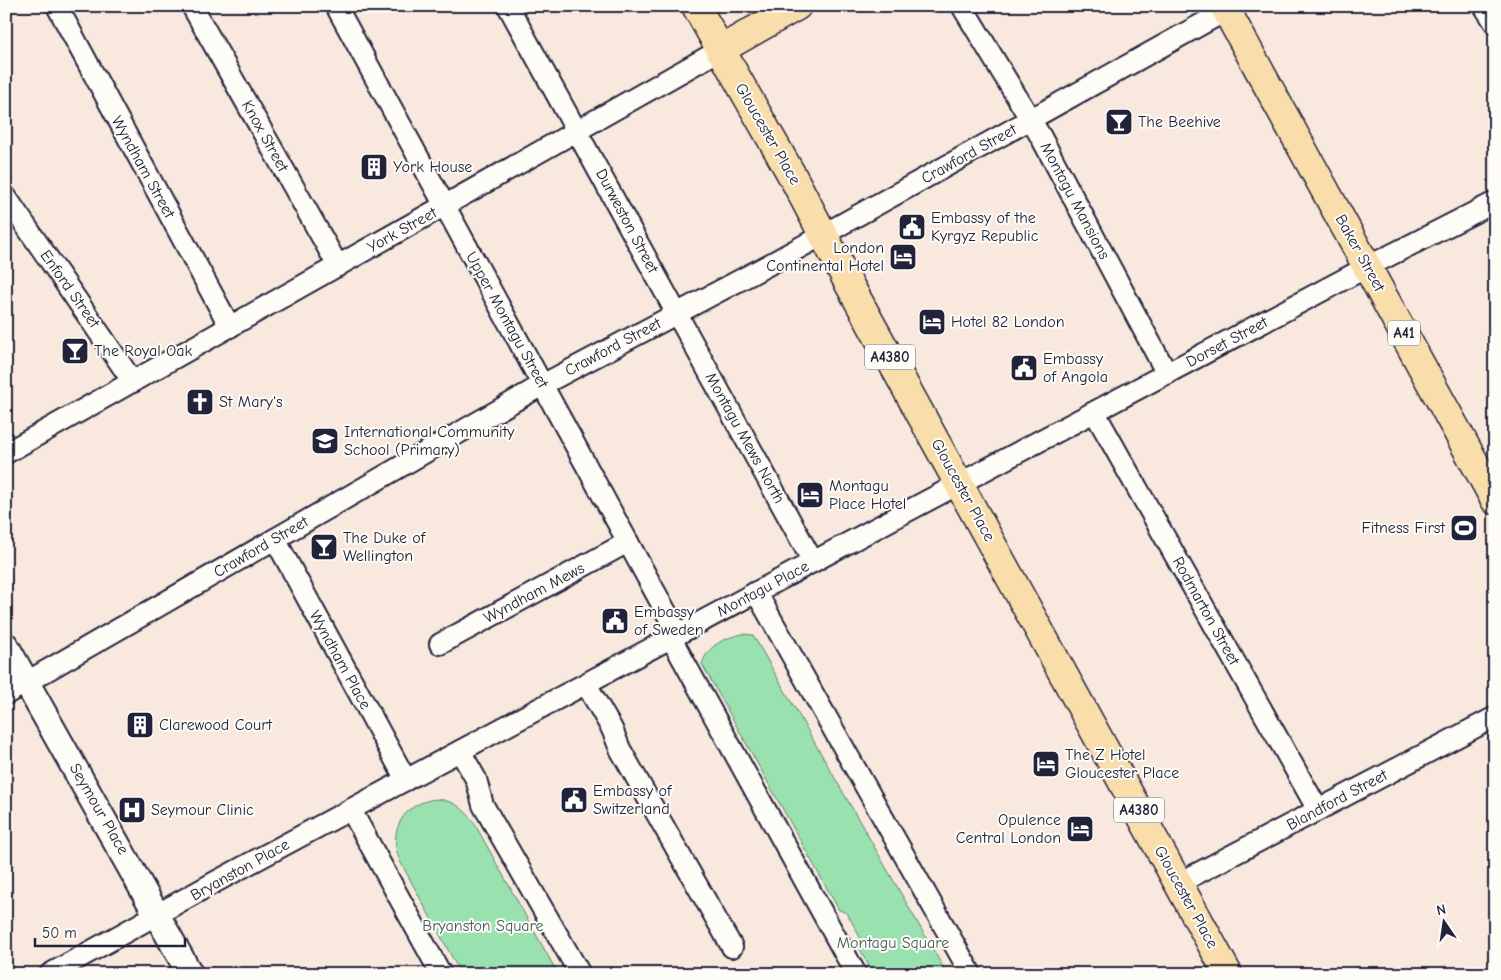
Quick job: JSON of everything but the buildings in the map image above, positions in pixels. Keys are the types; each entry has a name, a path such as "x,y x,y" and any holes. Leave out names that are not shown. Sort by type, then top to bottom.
{"main road":[{"name":"Gloucester Place","path":"696,6 824,234 1228,974"},
{"name":"York Street","path":"720,50 797,6"},
{"name":"Baker Street","path":"1226,8 1495,500"}],"street":[{"name":"Wyndham Street","path":"57,6 230,326"},
{"name":"Knox Street","path":"192,6 338,266"},
{"name":"Upper Montagu Street","path":"336,6 628,542 675,636"},
{"name":"Durweston Street","path":"508,6 676,313"},
{"name":"Montagu Mansions","path":"962,6 1030,120 1167,374"},
{"path":"1484,6 1495,23"},
{"name":"Crawford Street","path":"16,689 542,385 824,234 1030,120 1226,8"},
{"name":"York Street","path":"6,454 577,129 720,50"},
{"name":"Enford Street","path":"6,197 133,382"},
{"name":"Dorset Street","path":"961,485 1367,266 1495,202"},
{"name":"Montagu Mews North","path":"676,313 813,562"},
{"name":"Rodmarton Street","path":"1095,413 1318,810"},
{"name":"Montagu Place","path":"460,751 756,592 961,485"},
{"name":"Wyndham Place","path":"275,539 406,780"},
{"name":"Wyndham Mews","path":"440,644 628,542"},
{"path":"756,592 971,974"},
{"path":"675,636 856,974"},
{"name":"Seymour Place","path":"6,646 16,689 158,915 190,974"},
{"path":"586,684 612,729 620,749 732,947"},
{"name":"Blandford Street","path":"1179,883 1495,717"},
{"path":"441,974 351,810 460,751 476,779 483,806 580,974"},
{"name":"Bryanston Place","path":"50,974 351,810"}],"green space":[{"name":"Montagu Square","path":"743,634 753,635 947,974 873,974 860,949 862,941 847,913 839,910 702,664 708,652 718,643"},
{"name":"Bryanston Square","path":"437,799 448,801 457,806 473,821 558,974 461,974 400,861 396,850 397,829 407,812 425,801"}],"place":[{"name":"The Beehive","path":"1119,122"},
{"name":"York House","path":"374,167"},
{"name":"Embassy of the Kyrgyz Republic","path":"912,227"},
{"name":"London Continental Hotel","path":"903,257"},
{"name":"Hotel 82 London","path":"932,322"},
{"name":"The Royal Oak","path":"75,351"},
{"name":"Embassy of Angola","path":"1024,368"},
{"name":"St Mary's","path":"200,402"},
{"name":"International Community School (Primary)","path":"325,441"},
{"name":"Montagu Place Hotel","path":"810,495"},
{"name":"Fitness First","path":"1464,528"},
{"name":"The Duke of Wellington","path":"324,547"},
{"name":"Embassy of Sweden","path":"615,621"},
{"name":"Clarewood Court","path":"140,725"},
{"name":"The Z Hotel Gloucester Place","path":"1046,764"},
{"name":"Embassy of Switzerland","path":"574,800"},
{"name":"Seymour Clinic","path":"132,810"},
{"name":"Opulence Central London","path":"1080,829"}]}
